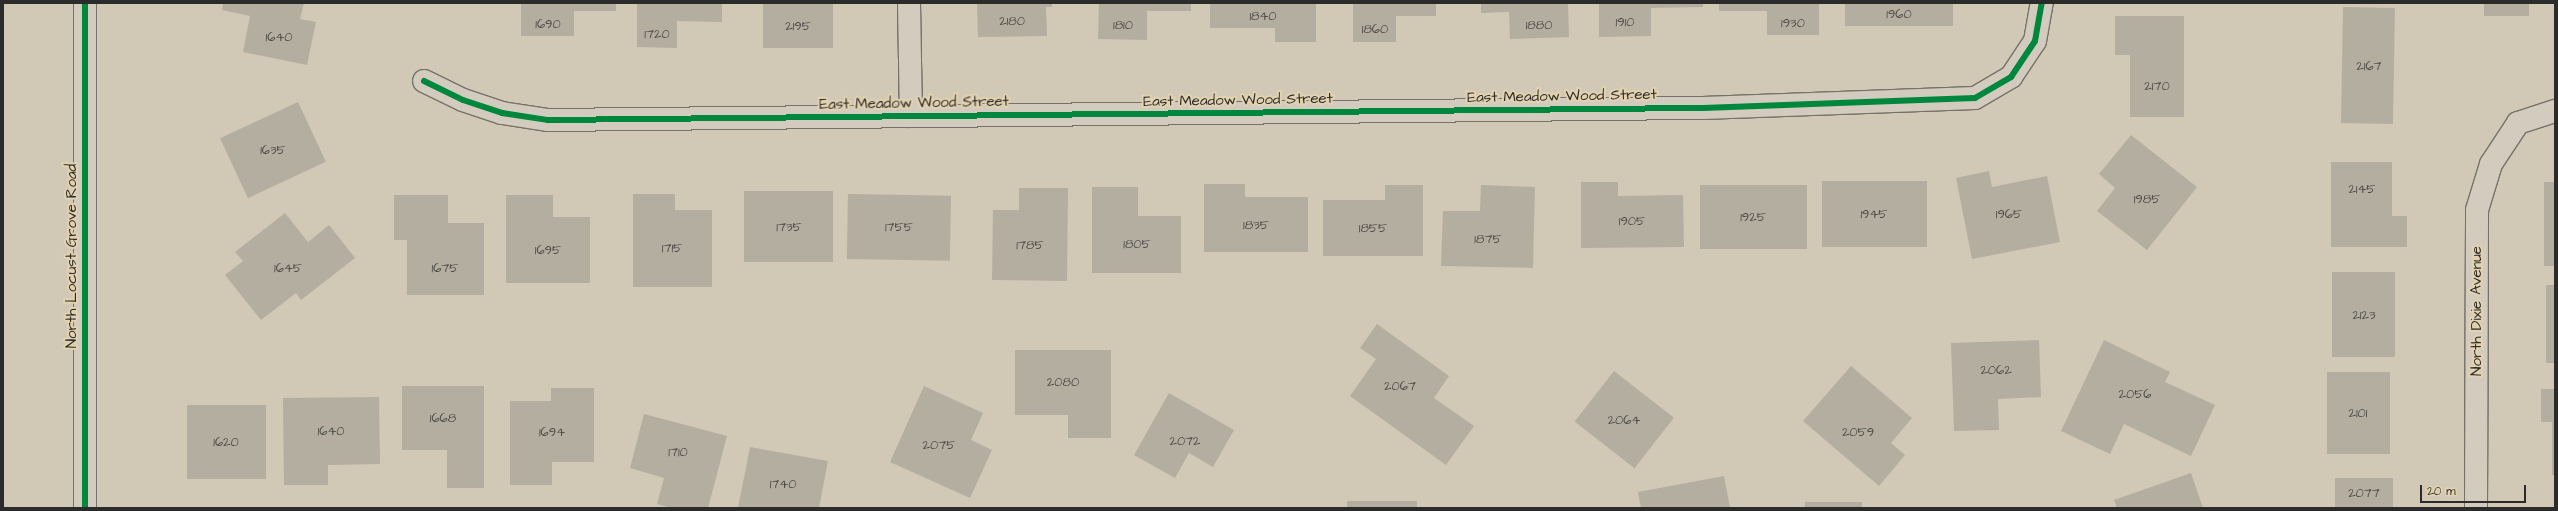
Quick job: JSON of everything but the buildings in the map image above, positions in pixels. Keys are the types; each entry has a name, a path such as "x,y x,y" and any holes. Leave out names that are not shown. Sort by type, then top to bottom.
{"street":[{"name":"North Locust Grove Road","path":"85,3 85,508"},
{"path":"909,3 911,116"},
{"name":"East Meadow Wood Street","path":"424,81 463,100 502,113 548,120 1703,108 1975,98 2011,76 2035,41 2042,3"},
{"name":"North Dixie Avenue","path":"2476,508 2477,210 2491,164 2518,123 2555,111"}],"cycle path":[{"path":"85,3 85,508"},
{"path":"424,81 463,100 502,113 548,120 1703,108 1975,98 2011,77 2035,41 2042,3"}]}
